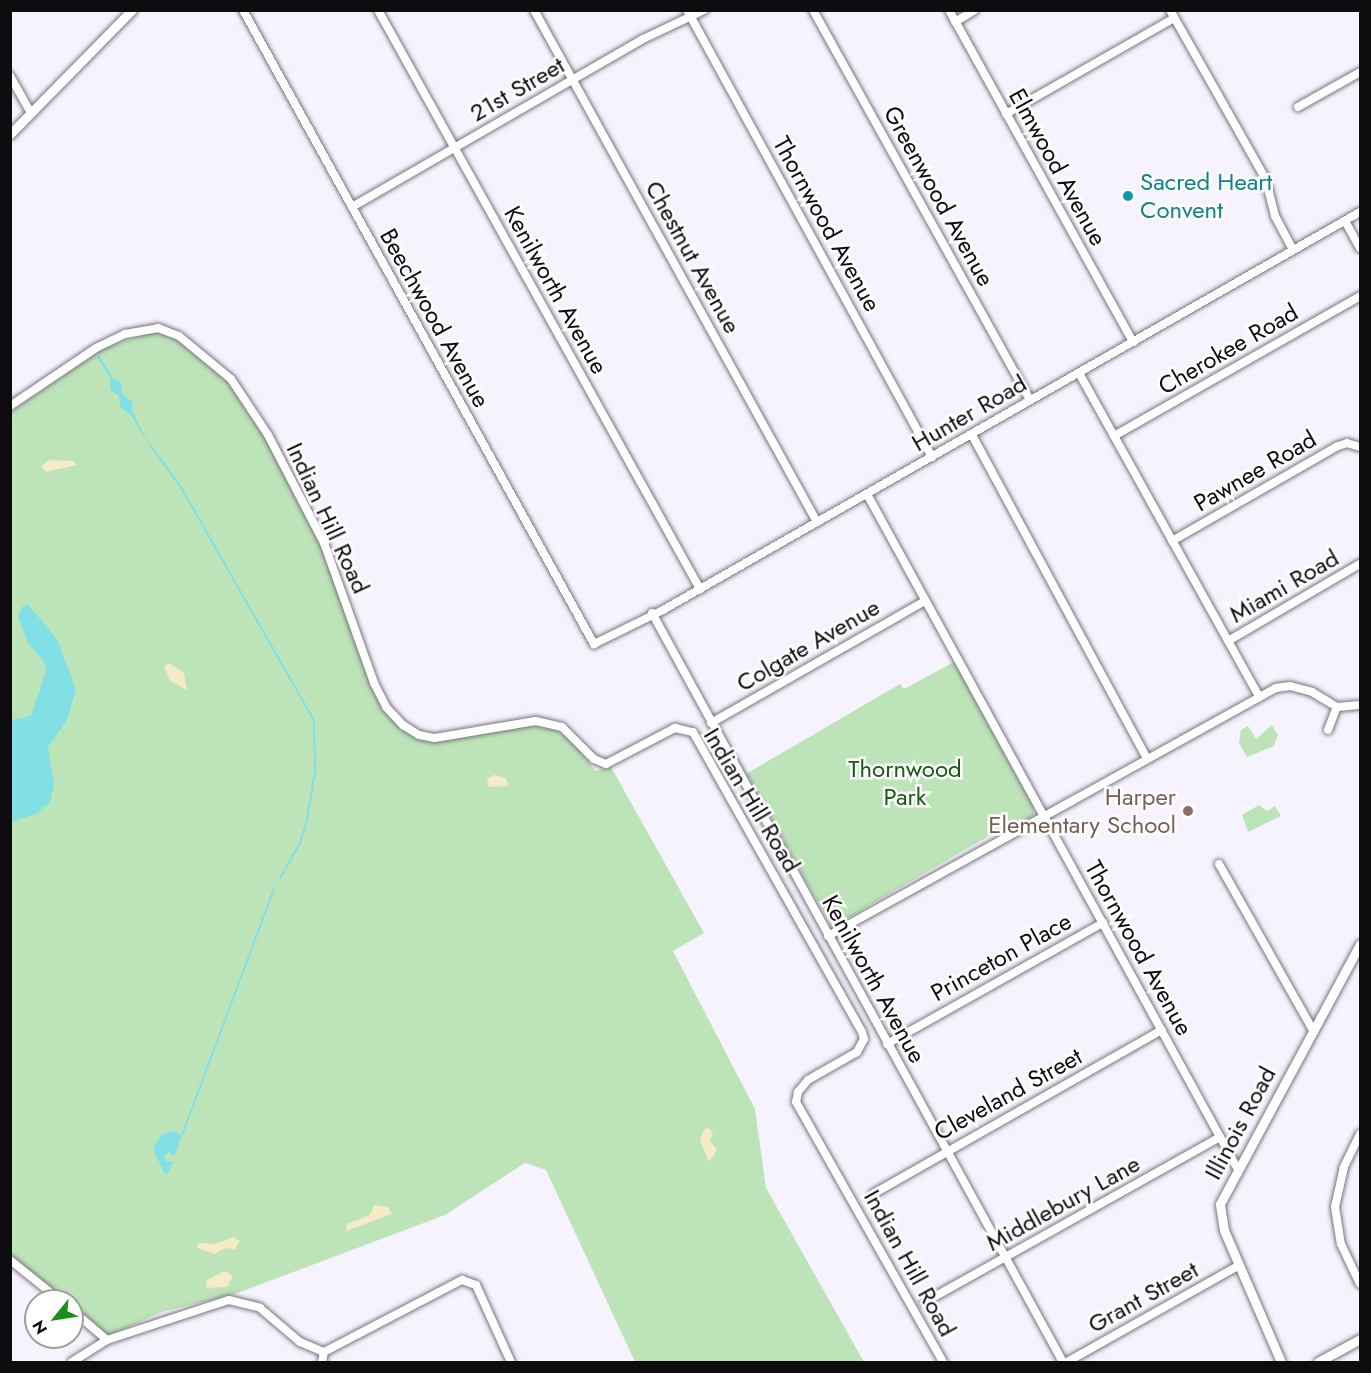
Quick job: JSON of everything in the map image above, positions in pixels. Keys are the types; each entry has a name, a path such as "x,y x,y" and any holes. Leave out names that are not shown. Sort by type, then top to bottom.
{"street":[{"path":"10,134 132,10"},
{"name":"Beechwood Avenue","path":"243,10 594,644"},
{"name":"Kenilworth Avenue","path":"378,10 700,589"},
{"name":"Chestnut Avenue","path":"534,10 817,522"},
{"name":"21st Street","path":"352,207 643,39 689,14 704,10"},
{"name":"Greenwood Avenue","path":"813,10 1030,400"},
{"name":"Elmwood Avenue","path":"949,10 1133,342"},
{"path":"955,22 975,10"},
{"name":"Thornwood Avenue","path":"689,14 932,457"},
{"path":"1006,114 1172,14 1266,180 1275,216 1293,250"},
{"path":"1298,107 1360,72"},
{"path":"10,76 31,113"},
{"name":"Hunter Road","path":"594,644 700,589 1360,212"},
{"path":"1345,221 1360,248"},
{"name":"Cherokee Road","path":"1114,436 1360,296"},
{"name":"Indian Hill Road","path":"10,406 118,337 158,328 179,336 231,379 268,435 324,543 380,695 403,725 419,735 435,738 524,722 553,724 569,732 594,759 606,764 675,728 693,732 862,1032 864,1039 857,1052 808,1080 802,1085 796,1102 943,1362"},
{"path":"1079,373 1258,697"},
{"path":"972,435 1146,757"},
{"name":"Pawnee Road","path":"1172,541 1338,446 1347,443 1360,447"},
{"name":"Thornwood Avenue","path":"867,494 1237,1168"},
{"name":"Miami Road","path":"1228,642 1360,564"},
{"name":"Colgate Avenue","path":"711,723 925,601"},
{"name":"Kenilworth Avenue","path":"652,613 887,1044 1065,1362"},
{"path":"828,936 1146,757 1258,697 1290,686 1323,697 1337,707 1360,705"},
{"path":"1328,730 1337,707"},
{"path":"1219,864 1313,1030"},
{"name":"Princeton Place","path":"887,1044 1103,923"},
{"name":"Illinois Road","path":"1281,1362 1224,1230 1220,1204 1237,1168 1360,944"},
{"name":"Cleveland Street","path":"873,1194 1162,1030"},
{"path":"1360,1134 1344,1167 1335,1208 1341,1244 1360,1284"},
{"name":"Middlebury Lane","path":"924,1302 1220,1137"},
{"path":"10,1260 46,1289"},
{"name":"Grant Street","path":"1065,1362 1238,1266"},
{"path":"324,1352 455,1282 468,1280 479,1291 511,1362"},
{"path":"72,1362 107,1340 186,1311 239,1300 260,1308 300,1342 324,1352"},
{"path":"84,1320 107,1340"},
{"path":"1318,1362 1360,1340"},
{"path":"322,1362 324,1352"}],"green space":[{"path":"152,332 178,339 230,382 265,435 316,533 387,713 397,725 432,743 516,726 549,727 570,739 596,771 611,767 704,933 673,951 755,1109 766,1188 864,1362 635,1362 546,1170 525,1163 445,1215 235,1294 162,1312 110,1335 103,1333 84,1316 84,1289 52,1289 11,1255 11,412 104,348"},
{"name":"Thornwood Park","path":"954,662 1033,806 1034,815 1017,826 1011,823 832,927 746,774 900,684 904,689"},
{"path":"1272,725 1278,735 1274,746 1247,757 1239,743 1241,730 1248,726 1256,739"},
{"path":"1259,805 1267,811 1275,806 1281,816 1248,832 1242,815"}],"sand":[{"path":"49,460 73,461 77,465 46,472 41,466"},
{"path":"169,663 184,673 187,690 170,681 164,667"},
{"path":"494,775 506,778 508,786 489,787 487,779"},
{"path":"709,1128 713,1134 710,1141 717,1150 709,1162 700,1141 704,1129"},
{"path":"374,1205 388,1207 392,1214 346,1231 347,1224 370,1215"},
{"path":"233,1237 240,1241 235,1249 225,1248 215,1254 197,1248 199,1243 215,1244"},
{"path":"225,1271 233,1276 227,1287 206,1288 207,1280"}],"water":[{"path":"99,355 113,378 121,382 122,394 132,401 132,410 150,448 131,415 120,407 119,396 110,389 111,380 97,357"},
{"path":"28,604 58,641 76,690 67,720 48,747 54,784 50,802 36,814 11,822 11,720 31,716 46,671 44,662 28,643 18,616 23,606"},
{"path":"174,1131 182,1135 174,1157 169,1152 164,1156 166,1161 173,1162 168,1174 164,1173 153,1148 162,1134"}],"waterway":[{"path":"150,445 182,489 314,720 315,771 307,820 300,843 280,878"},
{"path":"182,1135 274,889"}],"place":[{"name":"Sacred Heart Convent","path":"1128,196"},
{"name":"Harper Elementary School","path":"1188,811"}]}
